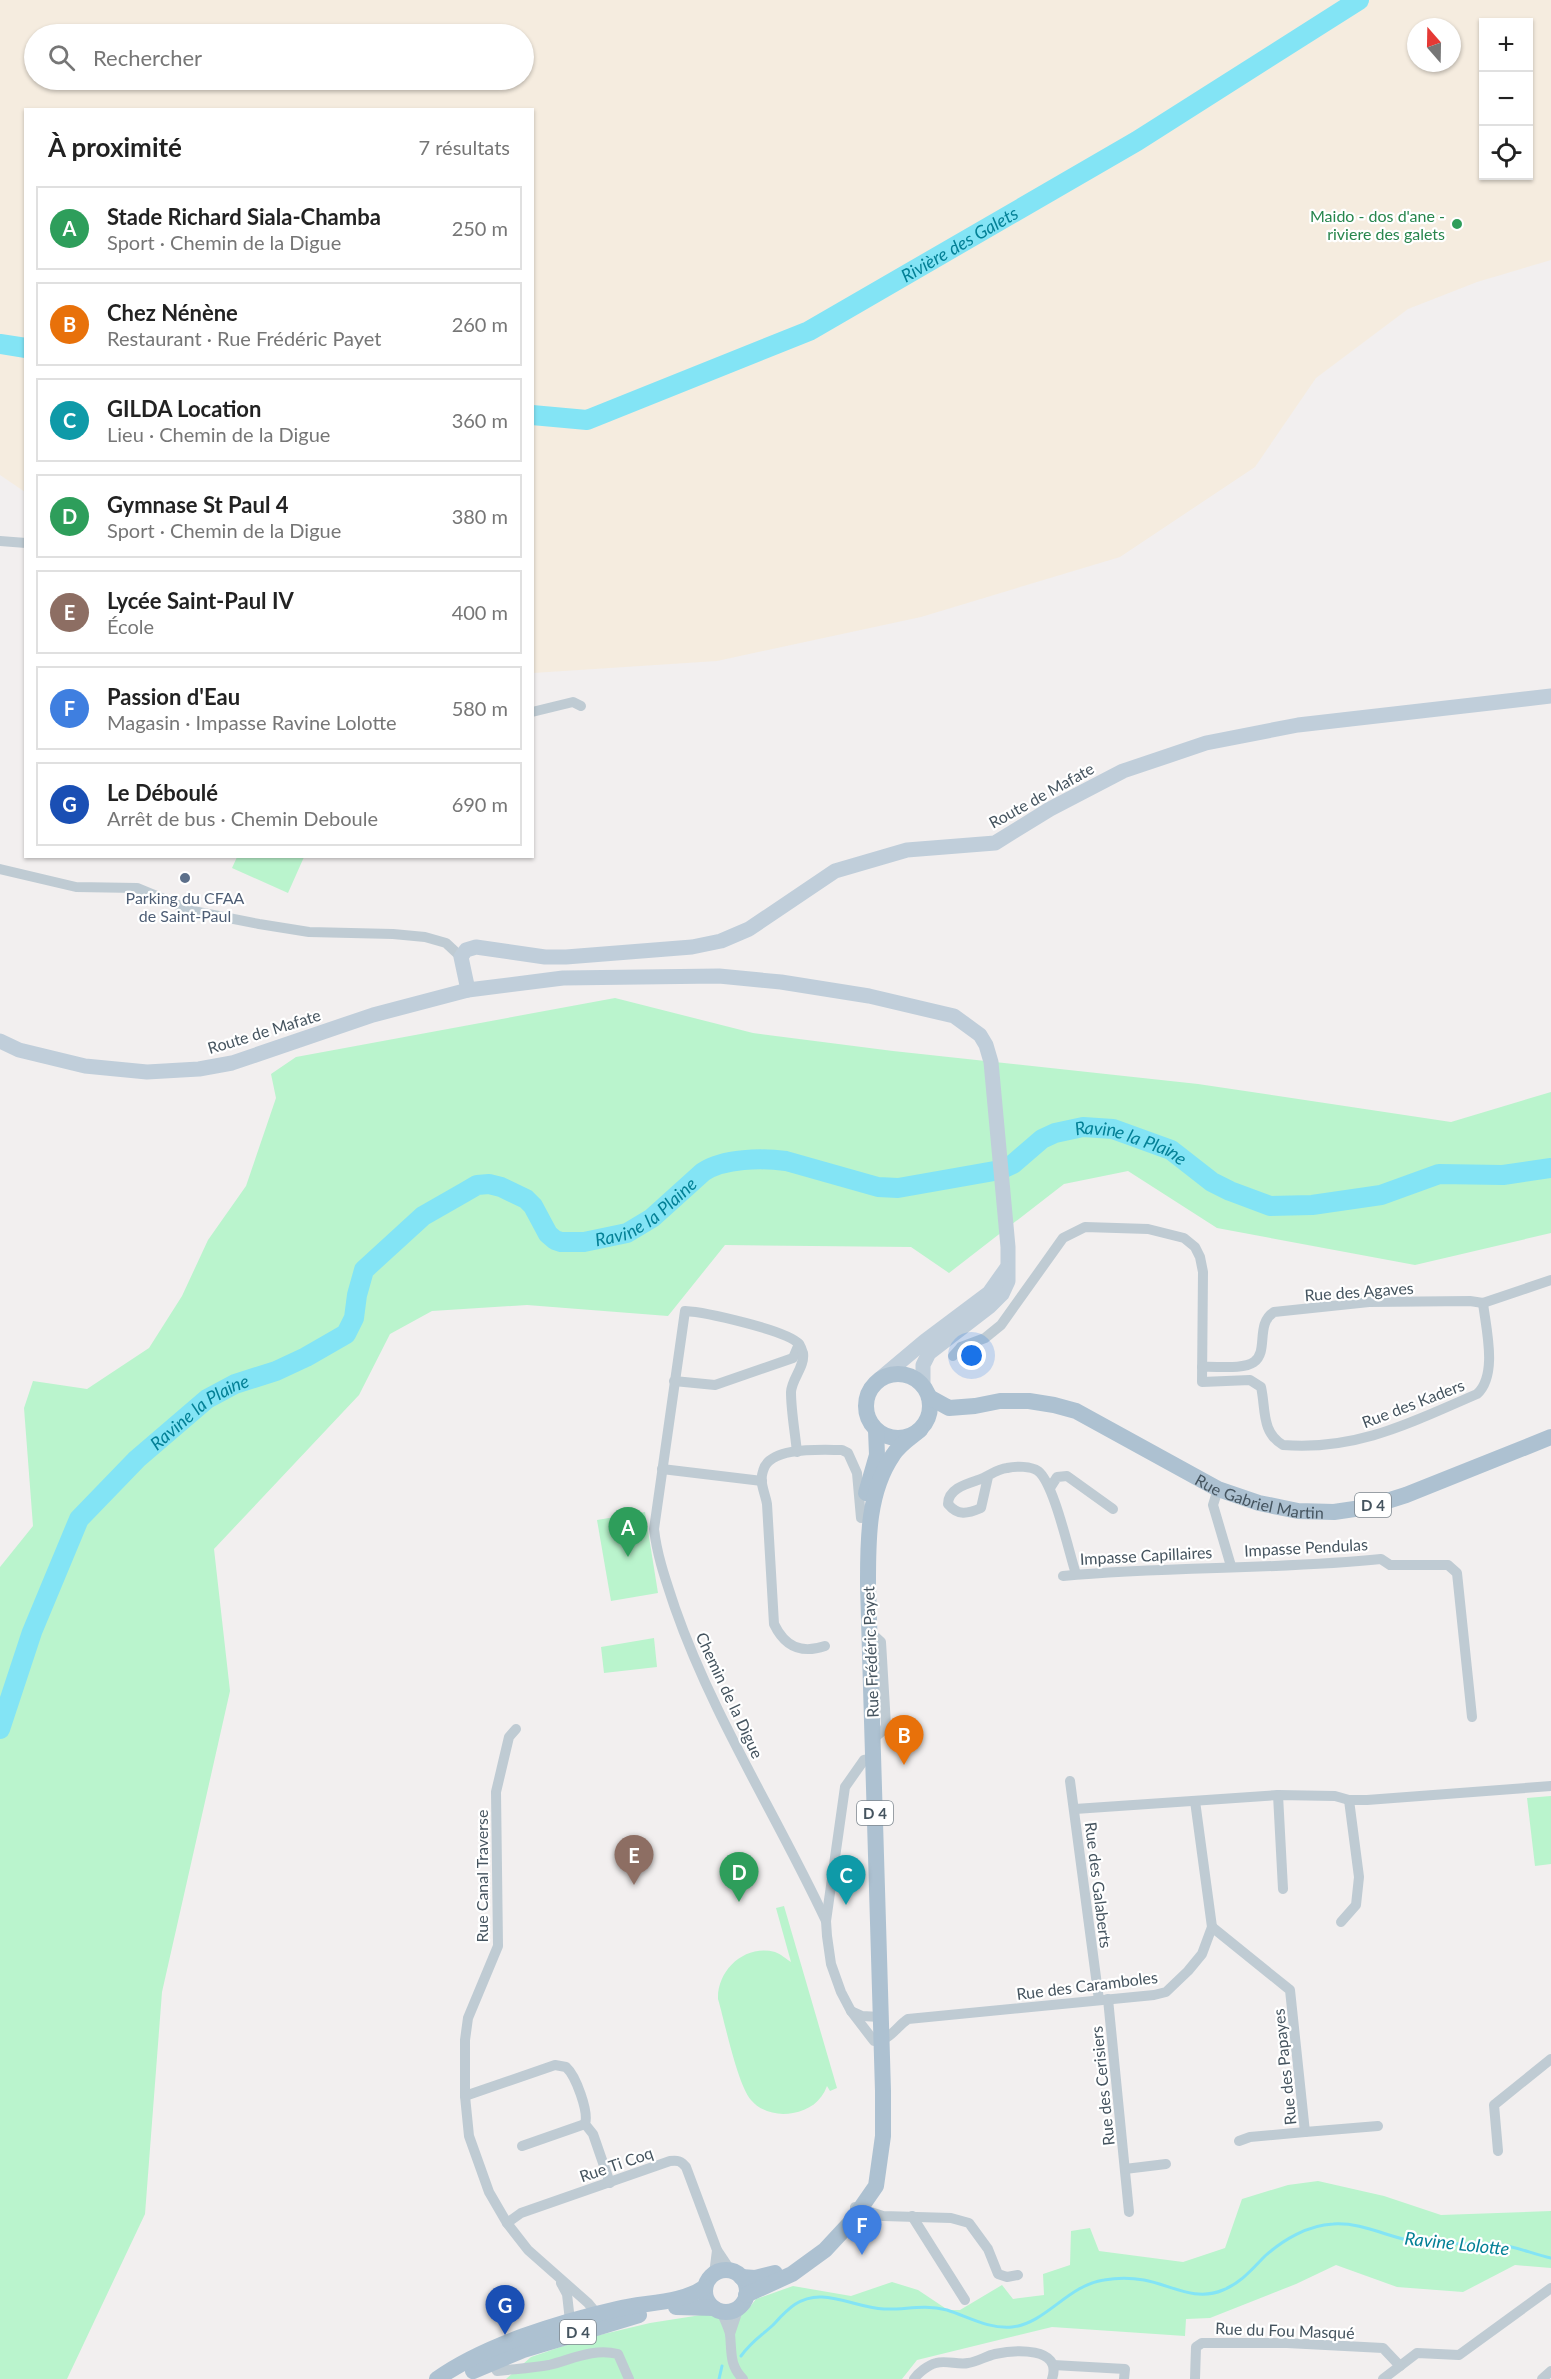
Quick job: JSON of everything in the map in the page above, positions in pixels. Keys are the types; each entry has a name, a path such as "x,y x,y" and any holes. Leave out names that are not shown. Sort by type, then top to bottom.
{"main road":[{"name":"Route de Mafate","path":"461,957 466,950 476,946 545,957 692,947 721,940 749,929 835,871 907,850 995,843 1050,809 1123,771 1206,743 1298,725 1551,696"},
{"path":"461,957 468,990"},
{"name":"Route de Mafate","path":"0,1041 19,1050 86,1066 147,1072 199,1069 232,1063 373,1015 468,990 563,978 719,976 803,985 869,996 954,1016 980,1035 986,1045 993,1076 1008,1247 1008,1281 1002,1294 990,1306 925,1359 926,1391"},
{"path":"881,1378 889,1374 915,1377 926,1391 930,1408 922,1427 909,1436 898,1438 886,1436 876,1430 869,1420 866,1408 867,1396 872,1386 881,1378 925,1341 989,1293 1005,1272 1008,1263"},
{"name":"Rue Gabriel Martin","path":"926,1391 949,1408 1000,1401 1029,1401 1076,1411 1218,1489 1259,1503 1298,1511 1334,1512 1368,1507 1406,1495 1551,1437"},
{"name":"Rue Gabriel Martin","path":"922,1427 975,1406"},
{"name":"Rue Frédéric Payet","path":"869,1759 873,1739 868,1534 876,1494 893,1455 922,1427"},
{"name":"Rue Frédéric Payet","path":"857,2208 867,2185 871,2161 878,2041 869,1759 859,1566 861,1518 877,1455 876,1430"},
{"name":"D 4","path":"456,2379 591,2324 694,2295 723,2277 755,2278 790,2268 808,2258 857,2208"},
{"name":"D 4","path":"437,2379 500,2346 570,2321 591,2324 671,2308 696,2306 734,2311 742,2301 792,2274 838,2238 857,2208"},
{"path":"717,2310 706,2299 723,2277 745,2283 742,2301"}],"street":[{"path":"0,541 24,543"},
{"path":"534,712 573,702 581,706"},
{"path":"0,869 76,886 137,888 193,911 269,926 309,932 425,937 446,943 461,957"},
{"path":"954,1356 961,1347 985,1338 1001,1325 1063,1238 1085,1227 1148,1229 1184,1238 1195,1247 1200,1257 1204,1289 1202,1367"},
{"name":"Rue des Agaves","path":"1202,1367 1244,1365 1255,1361 1259,1354 1264,1322 1274,1312 1369,1302 1470,1301 1483,1303 1551,1280"},
{"name":"Rue des Kaders","path":"1202,1367 1202,1382 1250,1380 1261,1387 1266,1425 1276,1441 1283,1445 1334,1443 1368,1438 1477,1394 1485,1387 1490,1366 1483,1303"},
{"name":"Chemin de la Digue","path":"797,1361 803,1356 799,1344 790,1338 762,1328 698,1312 685,1311 654,1528 657,1552 688,1644 708,1690 826,1921"},
{"path":"925,1341 947,1339 961,1347"},
{"path":"674,1381 715,1385 797,1361"},
{"path":"797,1361 791,1393 797,1452"},
{"path":"825,1646 812,1651 795,1647 782,1637 774,1624 767,1504 762,1471 772,1457 797,1452 842,1450 849,1453 857,1473 861,1518"},
{"path":"988,1477 1007,1467 1032,1468 1044,1476 1050,1488 1076,1574"},
{"path":"662,1468 762,1480"},
{"path":"1050,1488 1057,1477 1067,1476 1113,1509"},
{"name":"Impasse Pendulas","path":"1218,1489 1213,1505 1231,1566 1305,1565 1381,1559 1390,1565 1448,1565 1456,1573 1472,1717"},
{"name":"Impasse Capillaires","path":"1063,1576 1231,1566"},
{"name":"Rue Canal Traverse","path":"516,1730 509,1737 496,1792 498,1946 468,2018 465,2040 465,2096 469,2136 480,2170 507,2223 528,2250 588,2303 591,2324"},
{"name":"Chemin de la Digue","path":"869,1759 845,1786 826,1921 831,1964 836,1980 851,2011 878,2041"},
{"name":"Rue des Galaberts","path":"1070,1781 1104,2000"},
{"path":"1195,1801 1278,1795 1335,1796 1349,1800 1551,1786"},
{"path":"1278,1795 1283,1889"},
{"path":"1341,1922 1356,1905 1359,1877 1349,1800"},
{"name":"Rue des Galaberts","path":"1075,1809 1195,1801"},
{"name":"Rue des Caramboles","path":"878,2041 908,2019 1166,1992 1202,1954 1212,1927 1195,1801"},
{"name":"Rue des Papayes","path":"1212,1927 1290,1990 1305,2132"},
{"name":"Rue des Cerisiers","path":"1104,2000 1130,2212"},
{"path":"851,2011 862,2016 877,2018"},
{"path":"1498,2151 1494,2105 1551,2059"},
{"path":"465,2096 555,2065 561,2065 570,2070 573,2075 587,2116 585,2124"},
{"path":"522,2146 585,2124"},
{"path":"585,2124 593,2134 610,2183"},
{"name":"Rue des Papayes","path":"1239,2141 1250,2137 1378,2126"},
{"name":"Rue Ti Coq","path":"507,2223 521,2213 670,2161 682,2162 717,2250 723,2277"},
{"path":"1125,2169 1166,2164"},
{"path":"857,2208 883,2216 951,2217 969,2223 988,2249 998,2274 1007,2277 1017,2275"},
{"path":"912,2216 965,2300"},
{"name":"Rue Canal Traverse","path":"560,2280 567,2294 570,2321"},
{"path":"1383,2379 1417,2353 1459,2355 1551,2288"},
{"path":"742,2301 730,2334 730,2357 736,2373 743,2379"},
{"path":"717,2310 730,2334"},
{"name":"Rue du Fou Masqué","path":"1195,2379 1196,2347 1202,2343 1287,2343 1383,2348 1400,2366"},
{"path":"492,2363 496,2371 511,2370 549,2365 583,2354 608,2352 618,2354 629,2379"},
{"path":"914,2379 936,2362 968,2363 996,2354 1033,2352 1049,2358 1053,2365 1052,2379"},
{"path":"1053,2365 1125,2369 1124,2379"},
{"path":"1542,2379 1551,2371"}],"green space":[{"path":"236,858 304,858 288,893 232,868"},
{"path":"615,998 753,1033 893,1051 1198,1084 1451,1122 1551,1092 1551,1233 1415,1265 1217,1228 1128,1171 1064,1184 949,1273 911,1247 725,1245 668,1316 527,1305 432,1311 390,1334 359,1395 214,1549 230,1691 162,1992 145,2214 67,2379 0,2379 0,1567 33,1526 24,1408 33,1381 87,1389 149,1348 182,1296 208,1240 246,1186 276,1098 271,1074 296,1057"},
{"path":"645,1512 658,1593 611,1601 597,1520"},
{"path":"654,1638 657,1667 604,1673 601,1647"},
{"path":"1551,1796 1551,1864 1535,1866 1527,1798"},
{"path":"784,1906 837,2088 830,2091 827,2086 818,2101 799,2112 787,2114 760,2108 746,2092 736,2067 718,1999 722,1978 735,1962 744,1956 753,1952 775,1952 791,1962 776,1908"},
{"path":"1318,2181 1384,2196 1441,2215 1551,2211 1551,2268 1515,2265 1463,2292 1397,2287 1336,2265 1296,2284 1210,2318 1186,2319 1185,2336 1052,2327 917,2360 902,2379 506,2379 531,2357 587,2338 650,2323 701,2315 746,2312 756,2299 793,2286 851,2296 892,2282 918,2290 948,2310 960,2310 1002,2285 1013,2299 1044,2295 1043,2274 1070,2265 1071,2231 1090,2228 1099,2251 1183,2262 1225,2248 1242,2199 1288,2185"}],"sand":[{"path":"0,0 1551,0 1551,260 1477,282 1408,309 1316,378 1255,467 1120,557 921,617 717,661 534,673 534,108 24,108 24,491 0,475"}],"waterway":[{"name":"Rivière des Galets","path":"534,415 587,420 809,331 1137,141 1359,0"},
{"name":"Rivière des Galets","path":"0,344 24,348"},
{"name":"Ravine la Plaine","path":"0,1729 32,1632 79,1519 137,1459 207,1399 235,1384 276,1371 306,1357 346,1334 354,1318 364,1270 423,1216 477,1185 489,1184 501,1187 526,1199 533,1206 548,1234 555,1240 584,1242 627,1233 652,1218 703,1172 721,1164 755,1159 786,1161 878,1187 898,1188 1000,1170 1013,1164 1042,1139 1055,1133 1083,1127 1113,1129 1171,1150 1212,1182 1270,1206 1312,1205 1381,1195 1439,1174 1503,1175 1551,1168"},
{"name":"Ravine Lolotte","path":"741,2356 789,2309 800,2301 814,2297 884,2309 938,2308 987,2324 1012,2327 1035,2319 1079,2289 1104,2280 1139,2279 1193,2293 1213,2293 1235,2284 1265,2256 1288,2239 1305,2230 1324,2225 1355,2225 1407,2240 1427,2243 1501,2245 1551,2258"},
{"name":"Ravine Lolotte","path":"719,2379 722,2366"}],"place":[{"name":"Maido - dos d'ane - riviere des galets","path":"1457,224"},
{"name":"Parking du CFAA de Saint-Paul","path":"185,878"},
{"name":"Stade Richard Siala-Chamba","path":"628,1557"},
{"name":"Chez Nénène","path":"904,1765"},
{"name":"Lycée Saint-Paul IV","path":"634,1885"},
{"name":"Gymnase St Paul 4","path":"739,1902"},
{"name":"GILDA Location","path":"846,1905"},
{"name":"Passion d'Eau","path":"862,2255"},
{"name":"Le Déboulé","path":"505,2335"}]}
